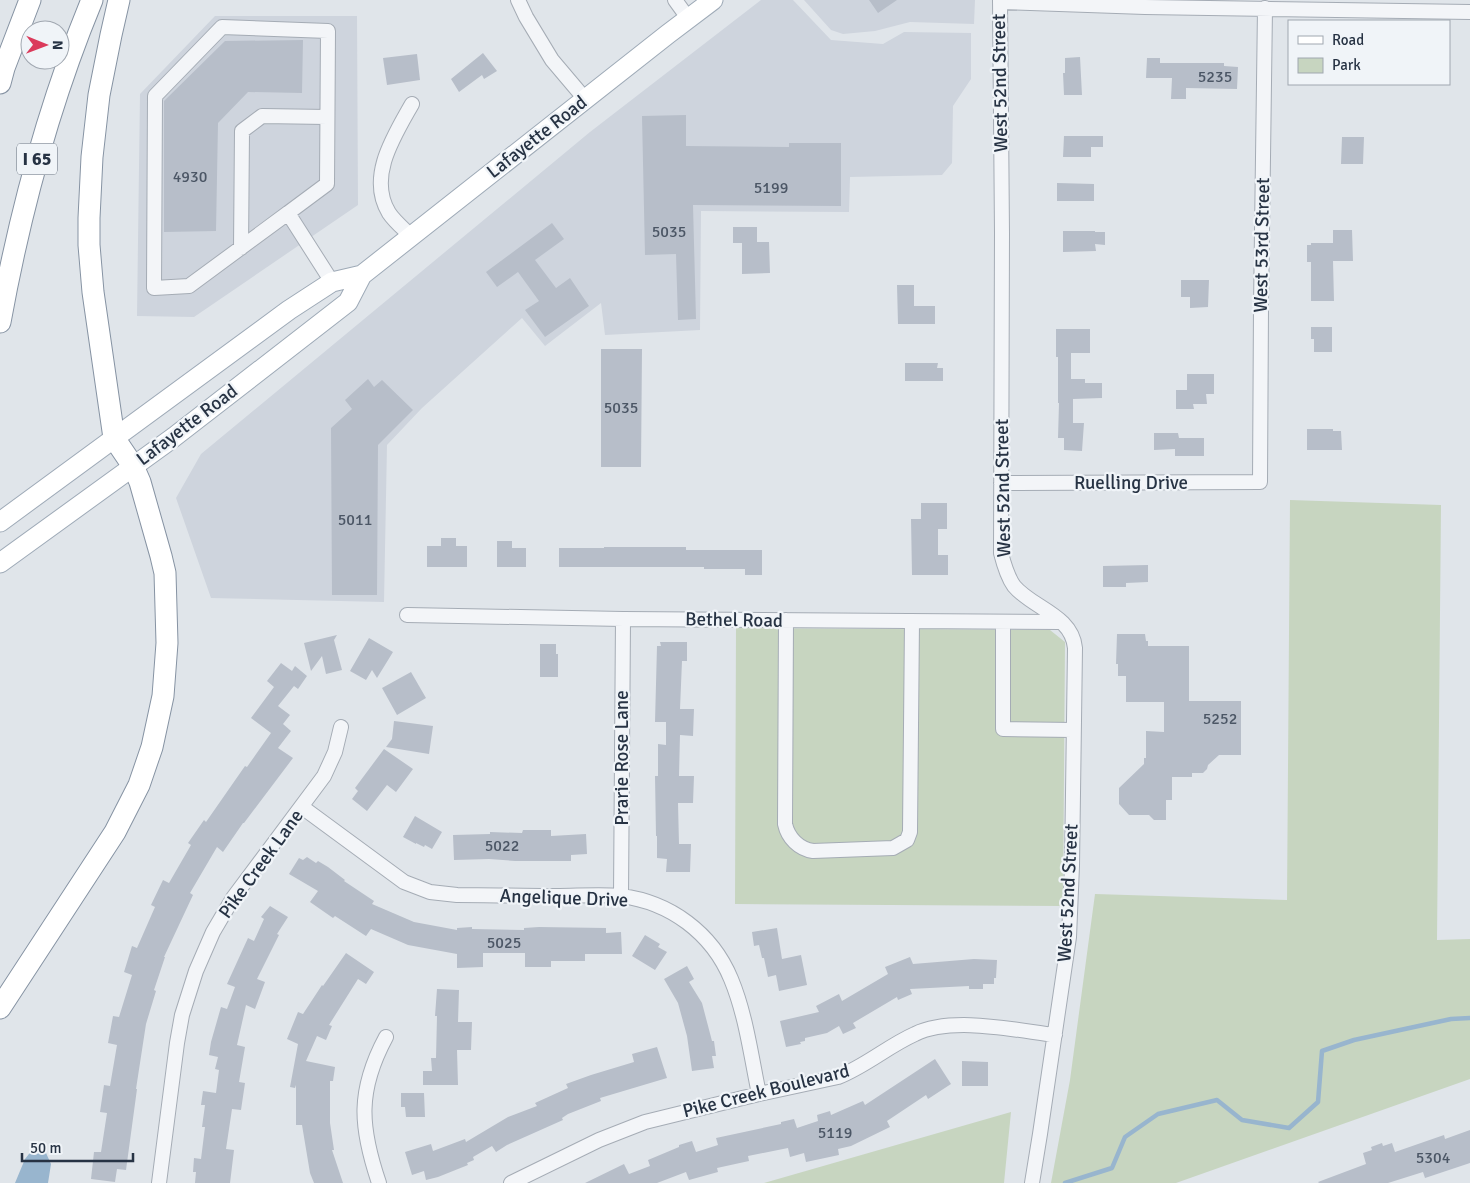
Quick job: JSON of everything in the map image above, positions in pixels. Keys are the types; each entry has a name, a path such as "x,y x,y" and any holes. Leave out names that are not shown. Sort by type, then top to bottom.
{"highway":[{"path":"0,83 30,0"},
{"name":"I 65","path":"0,322 16,238 48,119 92,0"},
{"path":"0,1008 115,832 139,785 152,747 163,696 167,643 165,573 140,482 133,466 114,438 93,292 89,245 95,122 109,42 119,0"}],"main road":[{"name":"Lafayette Road","path":"0,563 174,437 348,302 362,275 713,0"},
{"name":"Lafayette Road","path":"0,522 289,310 332,282 362,275"}],"street":[{"path":"518,0 552,60 585,99"},
{"path":"675,0 688,18"},
{"path":"1000,1 1145,6 1470,12"},
{"name":"West 52nd Street","path":"1000,1 1002,233 1001,553 1005,569 1014,585 1021,593 1061,622 1068,630 1074,643 1071,908 1068,946 1032,1183"},
{"name":"West 53rd Street","path":"1260,482 1265,8"},
{"path":"222,27 328,31 327,184 288,214 188,286 154,288 155,96 222,27"},
{"path":"411,236 390,214 383,200 380,178 384,159 394,136 412,104"},
{"path":"241,248 242,131 262,116 327,117"},
{"path":"288,214 332,282"},
{"name":"Ruelling Drive","path":"1001,483 1260,482"},
{"name":"Bethel Road","path":"407,616 1061,622"},
{"name":"Prarie Rose Lane","path":"621,896 623,619"},
{"path":"786,620 785,824 786,832 792,839 806,850 813,851 893,848 907,840 910,832 912,622"},
{"path":"1003,622 1003,729 1073,730"},
{"name":"Pike Creek Lane","path":"159,1183 177,1043 182,1015 196,971 213,932 233,898 327,772 335,752 340,727"},
{"name":"Angelique Drive","path":"302,807 392,875 414,887 430,892 457,895 621,896 653,905 676,915 701,934 716,951 726,969 738,998 760,1094"},
{"name":"Pike Creek Boulevard","path":"511,1183 627,1128 677,1114 844,1075 916,1033 936,1027 965,1025 1055,1034"},
{"path":"379,1183 366,1140 364,1108 370,1071 386,1037"}],"shaded area":[{"path":"761,0 793,0 831,40 883,44 904,32 971,33 971,79 953,106 952,163 942,175 850,177 849,212 701,211 700,330 605,335 601,303 545,346 522,318 422,408 387,445 384,602 211,598 176,498 201,454 590,132"},
{"path":"804,0 975,0 974,24 910,22 875,31 843,34 831,30"},
{"path":"215,16 357,16 358,205 194,317 137,316 140,94"}],"green space":[{"path":"1290,500 1441,505 1437,940 1470,939 1470,1079 1176,1183 1051,1183 1070,1080 1095,894 1287,900"},
{"path":"736,628 1050,630 1065,642 1063,906 735,904"},
{"path":"1011,1112 1004,1183 764,1183"}],"water":[{"path":"36,1145 45,1147 51,1164 48,1183 15,1183 25,1159"}],"building":[{"path":"869,0 897,0 878,13"},
{"path":"303,40 302,93 248,92 218,123 216,231 164,232 164,101 225,41"},
{"path":"483,53 497,71 484,79 482,75 459,92 451,79"},
{"path":"417,54 420,80 387,85 383,58"},
{"path":"1080,57 1082,95 1064,95 1063,73 1065,73 1065,58"},
{"path":"1147,58 1160,58 1160,63 1224,63 1224,66 1238,67 1237,89 1186,88 1186,99 1171,99 1172,78 1146,78"},
{"path":"686,115 686,146 789,147 789,143 841,143 841,206 693,205 696,319 678,320 676,254 645,255 642,116"},
{"path":"1064,136 1103,136 1103,147 1091,147 1091,157 1063,157"},
{"path":"1342,137 1364,137 1363,164 1341,164"},
{"path":"1057,183 1094,184 1094,201 1057,201"},
{"path":"552,223 564,239 535,260 556,288 570,278 589,306 545,337 525,310 539,301 518,272 497,287 486,272"},
{"path":"733,227 757,227 757,242 769,242 770,273 742,274 742,243 733,243"},
{"path":"1333,230 1352,230 1353,261 1333,261 1334,301 1311,301 1311,262 1307,262 1307,245 1311,245 1311,243 1333,243"},
{"path":"1063,231 1105,232 1105,245 1095,244 1096,251 1063,252"},
{"path":"1181,280 1209,280 1208,307 1190,308 1190,297 1181,297"},
{"path":"897,285 914,285 914,306 935,306 935,324 898,324"},
{"path":"1311,327 1332,327 1332,352 1314,352 1314,339 1311,339"},
{"path":"1056,329 1090,329 1090,353 1071,353 1071,379 1085,379 1085,383 1102,383 1102,398 1073,399 1073,423 1084,423 1082,451 1064,450 1064,438 1058,438 1059,403"},
{"path":"601,349 642,349 641,467 601,467"},
{"path":"905,363 938,363 937,368 943,368 943,381 905,381"},
{"path":"1187,374 1214,374 1214,394 1206,394 1207,404 1193,404 1194,409 1176,409 1176,390 1187,390"},
{"path":"368,379 374,387 382,380 413,410 378,445 377,595 332,595 331,428 352,409 345,400"},
{"path":"1307,429 1333,429 1333,431 1341,431 1342,450 1307,450"},
{"path":"1154,433 1178,433 1179,438 1204,438 1204,456 1175,456 1175,449 1154,450"},
{"path":"921,503 947,503 947,529 938,529 938,555 948,555 948,575 912,575 911,519 921,519"},
{"path":"441,538 456,538 456,546 467,546 467,567 427,567 427,546 441,546"},
{"path":"497,541 512,541 512,548 526,548 526,567 497,567"},
{"path":"686,547 686,550 762,550 762,575 745,575 745,569 704,569 704,567 559,567 559,548"},
{"path":"1148,565 1148,582 1126,583 1126,587 1103,587 1103,566"},
{"path":"1117,634 1145,634 1148,646 1189,646 1189,701 1241,701 1241,755 1219,755 1208,765 1203,773 1192,773 1192,777 1172,777 1172,800 1166,800 1166,820 1154,820 1149,815 1129,815 1119,804 1119,788 1144,764 1144,758 1146,758 1146,731 1164,732 1164,702 1126,702 1126,676 1118,676 1118,664 1116,664"},
{"path":"337,635 334,640 342,670 326,674 322,656 311,671 304,643"},
{"path":"369,638 393,652 377,678 372,670 366,680 350,671"},
{"path":"660,642 687,642 687,661 682,661 680,709 694,709 693,736 680,735 679,776 694,776 693,803 678,803 679,844 691,844 690,872 666,872 667,859 657,858 655,776 658,776 658,744 666,745 666,722 655,722 657,646 661,646"},
{"path":"540,644 556,644 558,677 540,677"},
{"path":"281,663 292,671 295,666 307,676 298,689 294,686 278,706 290,715 283,724 291,731 278,748 293,758 223,852 217,847 190,893 193,895 164,957 146,1024 126,1170 117,1169 115,1182 91,1179 94,1152 101,1152 107,1113 100,1112 104,1085 110,1086 117,1045 108,1043 113,1016 119,1017 132,975 124,972 132,946 137,948 155,907 151,905 163,880 169,883 191,845 188,843 204,820 206,822 245,766 247,767 271,733 251,718 274,687 267,681"},
{"path":"411,672 426,698 397,715 382,688"},
{"path":"394,721 433,726 429,754 386,747 392,739"},
{"path":"384,749 413,769 396,792 387,785 367,811 352,799 358,791 355,788"},
{"path":"415,816 442,832 432,849 403,837"},
{"path":"523,830 551,830 551,836 586,834 587,854 571,855 571,861 454,860 453,835 490,834 490,832 522,833"},
{"path":"307,857 316,863 318,861 328,867 344,881 374,901 372,904 414,922 457,930 457,928 472,927 472,929 524,930 524,928 539,927 606,928 606,933 621,932 622,954 585,954 585,961 551,961 551,967 525,967 525,953 483,953 483,967 457,968 457,954 408,945 371,929 366,936 335,916 333,918 310,902 318,891 289,874 299,858 303,860"},
{"path":"270,906 288,917 277,934 279,935 257,979 265,982 255,1009 246,1005 237,1045 245,1047 239,1082 245,1083 241,1110 232,1109 226,1149 234,1150 230,1183 195,1183 196,1172 193,1172 194,1158 201,1159 205,1127 202,1127 205,1105 201,1105 203,1091 216,1093 219,1070 215,1069 218,1057 209,1055 211,1042 221,1007 227,1009 235,987 227,984 248,938 254,941 264,919 261,917"},
{"path":"777,928 782,959 801,955 807,985 779,991 776,975 768,977 759,945 754,946 752,932"},
{"path":"645,935 660,944 658,947 667,952 655,970 632,956"},
{"path":"346,953 374,972 366,984 358,979 329,1025 332,1026 326,1040 317,1036 306,1061 335,1067 333,1081 330,1081 330,1123 334,1150 332,1150 343,1183 314,1183 310,1173 302,1125 296,1125 296,1085 295,1088 290,1087 298,1044 287,1039 298,1012 303,1014"},
{"path":"910,957 913,964 974,959 997,960 996,978 994,978 994,984 983,984 983,989 969,989 969,986 910,989 912,994 898,1000 897,997 853,1023 856,1028 843,1034 839,1026 827,1033 805,1038 805,1041 800,1042 801,1044 786,1047 780,1021 819,1012 816,1006 839,994 842,1001 888,974 885,967"},
{"path":"687,966 694,979 689,982 702,1003 712,1041 714,1041 716,1056 712,1056 714,1068 692,1071 687,1036 678,1003 664,979"},
{"path":"437,989 459,990 458,1022 472,1022 471,1050 457,1050 458,1085 423,1085 423,1071 432,1071 431,1058 436,1058 437,1016 435,1016"},
{"path":"657,1047 667,1078 600,1098 601,1101 568,1114 562,1118 563,1120 507,1145 496,1152 492,1146 473,1157 474,1160 467,1163 468,1165 438,1177 426,1180 424,1171 412,1175 405,1152 431,1144 433,1151 465,1139 466,1142 508,1117 537,1106 535,1103 568,1088 566,1084 634,1062 632,1054"},
{"path":"935,1059 951,1084 928,1099 926,1095 887,1121 890,1127 851,1146 838,1149 839,1155 806,1162 804,1153 790,1157 788,1148 748,1156 749,1161 717,1168 718,1172 689,1180 686,1172 657,1183 585,1183 624,1164 629,1174 650,1166 648,1160 692,1141 696,1152 718,1145 716,1138 781,1124 781,1122 794,1119 797,1128 818,1121 817,1115 830,1111 831,1115 863,1101 865,1105"},
{"path":"962,1061 988,1062 988,1086 962,1086"},
{"path":"401,1093 424,1093 425,1117 406,1117 405,1107 401,1107"},
{"path":"1470,1130 1470,1163 1425,1178 1423,1172 1388,1183 1318,1182 1366,1164 1363,1153 1372,1150 1371,1147 1382,1143 1383,1146 1392,1143 1395,1152 1444,1135 1445,1139"}],"waterway":[{"path":"1065,1183 1112,1168 1125,1137 1158,1114 1217,1100 1242,1120 1289,1128 1318,1102 1322,1051 1354,1040 1451,1019 1470,1018"}]}
